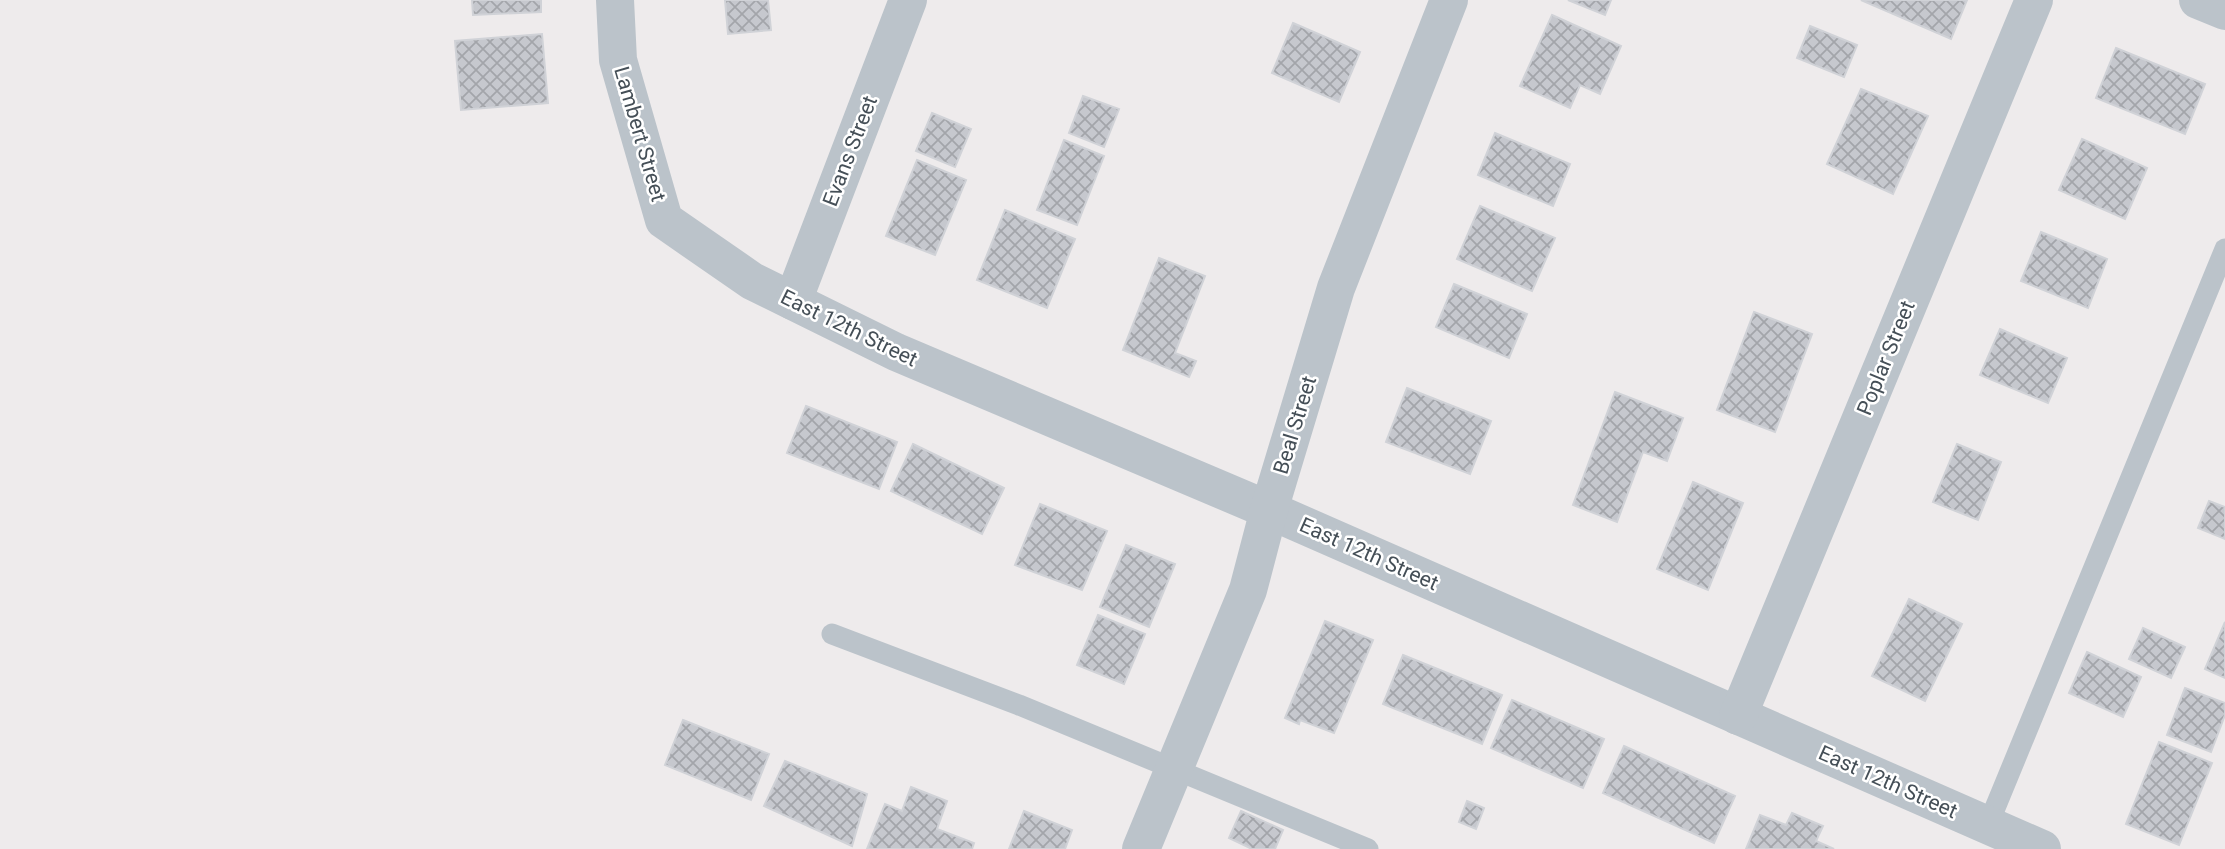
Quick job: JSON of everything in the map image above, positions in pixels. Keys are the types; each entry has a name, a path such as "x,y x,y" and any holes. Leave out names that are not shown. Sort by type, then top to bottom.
{"street":[{"name":"Lambert Street","path":"615,0 618,60 664,220 703,247"},
{"name":"Evans Street","path":"793,301 908,0"},
{"name":"Beal Street","path":"1141,849 1248,590 1269,510 1336,288 1449,0"},
{"name":"Poplar Street","path":"1738,716 2034,0"},
{"path":"2198,0 2225,11"},
{"name":"East 12th Street","path":"703,247 752,281 895,352 1269,510 2042,849"}],"lane":[{"path":"1987,825 2225,249"},
{"path":"832,634 1019,705 1368,849"}],"building":[{"path":"472,0 541,0 541,12 473,15"},
{"path":"725,0 768,0 771,30 728,34"},
{"path":"1568,0 1611,0 1605,15"},
{"path":"1861,0 1967,0 1951,39"},
{"path":"1552,15 1621,46 1600,94 1580,85 1570,108 1520,86"},
{"path":"1293,23 1360,52 1339,102 1272,73"},
{"path":"1810,26 1857,45 1844,77 1797,58"},
{"path":"542,34 548,103 461,110 455,41"},
{"path":"2116,48 2205,84 2185,134 2096,98"},
{"path":"1861,89 1928,116 1893,194 1827,164"},
{"path":"1083,96 1119,109 1104,147 1069,133"},
{"path":"932,113 971,129 955,167 916,151"},
{"path":"1495,133 1570,164 1553,206 1478,175"},
{"path":"2082,139 2147,168 2125,219 2059,190"},
{"path":"1064,140 1104,156 1077,225 1037,210"},
{"path":"917,160 966,180 935,255 886,236"},
{"path":"1480,206 1555,238 1532,291 1457,259"},
{"path":"1005,210 1075,239 1047,308 977,280"},
{"path":"2041,232 2107,259 2088,308 2021,281"},
{"path":"1159,258 1205,276 1175,353 1196,361 1189,377 1123,350"},
{"path":"1454,284 1527,314 1509,358 1436,327"},
{"path":"1754,312 1812,334 1775,432 1717,410"},
{"path":"2000,329 2067,358 2048,403 1980,375"},
{"path":"1407,388 1491,421 1470,474 1386,442"},
{"path":"1615,392 1683,418 1667,461 1643,452 1617,522 1573,505"},
{"path":"806,406 897,442 879,489 787,453"},
{"path":"913,444 1004,488 982,534 891,491"},
{"path":"1957,444 2001,462 1978,520 1933,502"},
{"path":"1693,482 1743,503 1708,590 1657,569"},
{"path":"2209,501 2225,507 2225,539 2198,528"},
{"path":"1040,504 1107,531 1082,590 1015,565"},
{"path":"1126,545 1175,564 1149,627 1100,607"},
{"path":"1909,599 1962,624 1925,701 1872,676"},
{"path":"1098,615 1145,634 1124,684 1077,665"},
{"path":"1325,621 1373,640 1334,733 1300,720 1299,724 1285,718"},
{"path":"2225,622 2225,678 2205,669"},
{"path":"2143,628 2185,647 2171,678 2129,659"},
{"path":"2087,652 2141,677 2123,717 2069,693"},
{"path":"1403,655 1502,695 1482,744 1383,704"},
{"path":"2185,688 2225,703 2225,715 2211,752 2167,735"},
{"path":"1512,700 1604,739 1583,788 1491,748"},
{"path":"683,720 769,754 751,800 665,765"},
{"path":"2159,742 2212,763 2179,845 2126,824"},
{"path":"1624,746 1735,796 1714,843 1603,793"},
{"path":"785,761 867,794 852,846 764,806"},
{"path":"911,787 947,801 937,829 974,843 972,849 867,849 885,804 902,811"},
{"path":"1467,801 1484,808 1476,829 1459,822"},
{"path":"1024,811 1072,830 1065,849 1009,849"},
{"path":"1241,811 1283,830 1275,849 1252,849 1229,838"},
{"path":"1792,813 1823,826 1816,841 1834,849 1746,849 1760,815 1786,825"}]}
